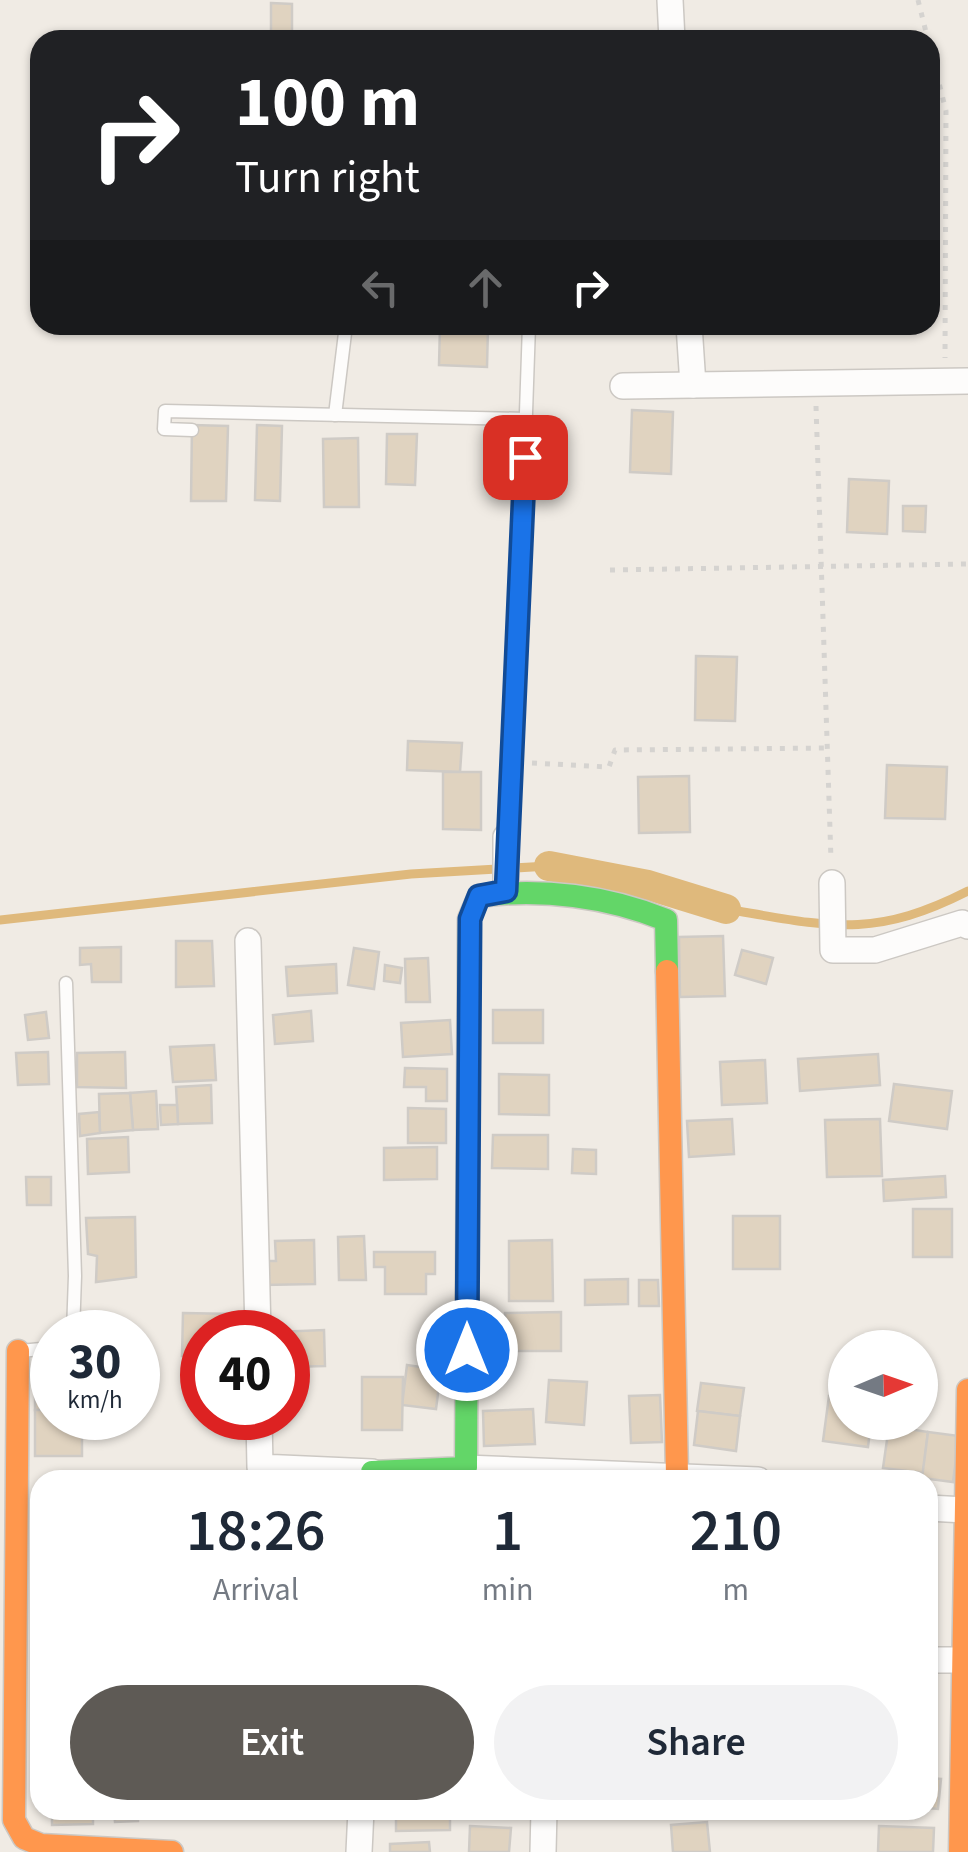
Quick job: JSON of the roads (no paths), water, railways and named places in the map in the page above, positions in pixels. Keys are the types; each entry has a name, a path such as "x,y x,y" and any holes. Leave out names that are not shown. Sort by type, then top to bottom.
{"street":[{"path":"670,0 672,30"},
{"path":"690,335 693,385"},
{"path":"623,386 957,381"},
{"path":"506,837 506,891"},
{"path":"832,883 833,950 875,950 962,924 968,926"},
{"path":"466,1468 470,919 479,896 506,891 640,907 666,920 678,1470"},
{"path":"248,941 257,1310"},
{"path":"18,1351 14,1820 24,1838 41,1845 172,1852"},
{"path":"960,1852 968,1390"},
{"path":"259,1440 260,1467 297,1470"},
{"path":"442,1470 527,1470"},
{"path":"938,1508 967,1509"},
{"path":"938,1660 966,1660"},
{"path":"360,1852 361,1820"},
{"path":"543,1852 544,1820"}],"lane":[{"path":"334,415 345,335"},
{"path":"506,837 514,762 529,335"},
{"path":"192,430 164,428 165,411 526,418"},
{"path":"66,983 73,1310"},
{"path":"18,1351 30,1350"}],"waterway":[{"path":"0,920 411,874 549,866"},
{"path":"549,866 648,885 726,909"},
{"path":"726,909 822,924 876,923 934,907 968,891"}]}
